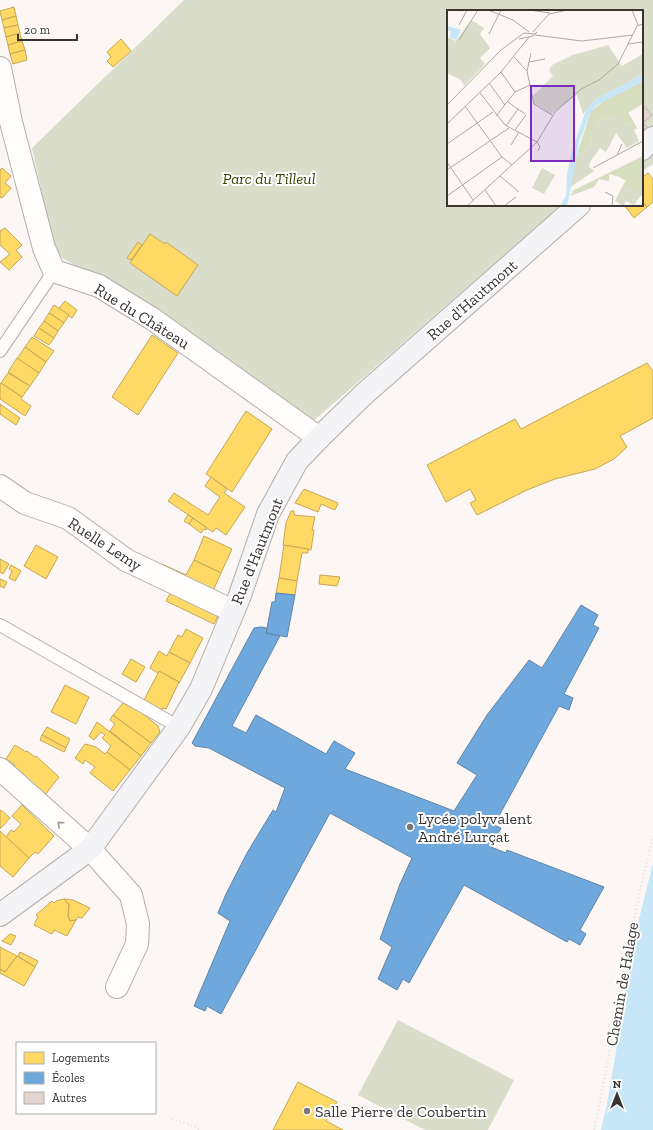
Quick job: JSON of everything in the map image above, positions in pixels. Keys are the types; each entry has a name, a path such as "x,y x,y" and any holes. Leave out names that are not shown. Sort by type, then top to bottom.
{"street":[{"path":"0,68 11,122 44,248 54,271"},
{"path":"643,148 653,138"},
{"name":"Rue d'Hautmont","path":"0,915 90,849 179,727 201,689 233,611 268,514 297,461 363,395 579,206"},
{"name":"Rue du Château","path":"54,271 99,286 151,318 319,438"},
{"name":"Ruelle Lemy","path":"0,486 25,503 68,518 126,560 233,611"},
{"path":"0,769 90,849 131,895 138,924 137,944 116,987"}],"lane":[{"path":"0,351 54,271"},
{"path":"0,626 179,727"}],"path":[{"name":"Chemin de Halage","path":"594,1130 606,1077 632,927 653,838"},
{"path":"172,1119 200,1130"}],"green space":[{"name":"Parc du Tilleul","path":"184,0 653,0 653,164 643,170 643,10 447,10 447,206 582,206 517,244 311,423 165,323 55,253 32,148"},
{"path":"398,1020 514,1080 488,1130 425,1130 358,1095"}],"water":[{"path":"653,863 653,1130 601,1130 607,1104 638,923"}],"building: Logements":[{"path":"14,7 16,16 2,20 0,11"},
{"path":"16,16 18,25 4,28 2,20"},
{"path":"18,25 20,33 6,37 4,28"},
{"path":"20,33 22,41 8,45 6,37"},
{"path":"121,39 131,51 113,67 107,61 111,57 107,52"},
{"path":"22,41 25,50 10,54 8,45"},
{"path":"25,50 27,60 13,64 10,54"},
{"path":"2,168 11,176 5,183 11,188 2,198 0,197 0,170"},
{"path":"648,173 653,179 653,202 647,207 643,202 643,177"},
{"path":"643,202 647,207 634,218 625,206 643,206"},
{"path":"5,228 22,245 16,250 22,257 9,270 0,262 10,254 0,245 0,231"},
{"path":"150,234 165,244 166,242 198,265 177,296 130,263"},
{"path":"138,242 142,245 131,260 127,258"},
{"path":"65,301 77,310 72,318 59,308"},
{"path":"54,305 69,315 64,323 49,313"},
{"path":"49,313 64,323 58,331 44,321"},
{"path":"44,321 58,331 54,338 39,328"},
{"path":"39,328 54,338 49,345 34,336"},
{"path":"152,335 178,353 138,415 112,397"},
{"path":"32,337 54,351 46,362 25,347"},
{"path":"25,347 46,362 39,373 17,359"},
{"path":"17,358 39,373 30,386 8,372"},
{"path":"647,363 653,371 653,418 620,436 627,447 614,459 595,469 555,479 527,490 477,515 470,503 476,500 470,489 446,502 427,465 515,419 521,429"},
{"path":"8,373 30,386 22,397 1,383"},
{"path":"1,383 22,397 21,399 31,406 25,416 0,399"},
{"path":"0,404 20,418 16,425 0,414"},
{"path":"246,411 272,429 232,492 206,474"},
{"path":"211,477 227,489 224,493 245,507 226,535 216,528 213,532 168,501 174,493 208,515 220,497 205,486"},
{"path":"304,489 338,503 335,510 321,504 318,512 295,503"},
{"path":"291,511 294,511 294,515 315,517 312,530 314,530 311,550 283,545 286,523"},
{"path":"188,515 193,518 189,524 184,521"},
{"path":"193,518 207,528 206,530 204,529 201,533 189,524"},
{"path":"204,536 232,549 221,573 194,560"},
{"path":"36,545 58,557 46,579 24,566"},
{"path":"284,545 308,549 308,553 302,553 297,581 279,578"},
{"path":"0,559 9,564 3,574 0,572"},
{"path":"194,560 221,573 212,593 160,568 162,564 186,575"},
{"path":"11,565 21,571 15,581 9,578 12,571 9,569"},
{"path":"320,575 340,577 337,586 319,584"},
{"path":"279,578 297,581 295,595 276,593"},
{"path":"0,579 7,582 4,588 0,586"},
{"path":"173,588 220,611 214,624 166,601"},
{"path":"186,629 203,638 190,663 169,652 178,635 182,637"},
{"path":"159,651 167,656 169,652 190,663 179,683 159,671 158,673 150,668"},
{"path":"131,659 145,667 136,682 122,674"},
{"path":"159,671 179,682 166,709 163,708 160,712 143,702"},
{"path":"65,685 89,697 76,724 51,712"},
{"path":"123,703 141,712 158,726 160,732 151,743 113,715"},
{"path":"113,715 151,743 141,756 110,731 115,724 110,720"},
{"path":"97,722 141,756 130,770 107,752 111,746 102,738 105,735 101,732 94,740 89,736"},
{"path":"47,727 70,739 66,748 42,735"},
{"path":"42,735 66,748 64,752 40,740"},
{"path":"85,744 96,747 105,754 107,752 130,770 113,791 90,773 95,767 85,760 83,764 75,758"},
{"path":"15,745 35,757 36,756 59,777 45,795 13,767 15,765 6,759"},
{"path":"22,805 54,836 38,854 35,852 29,858 6,837 11,830 14,832 21,824 12,816"},
{"path":"1,810 10,818 0,829 0,811"},
{"path":"0,831 29,858 13,877 0,866"},
{"path":"64,899 73,900 90,908 82,918 78,917 76,920 70,921 68,916 69,905"},
{"path":"64,899 69,905 68,916 70,921 76,920 67,936 54,930 52,934 34,925 38,917 36,915 52,901 54,903"},
{"path":"10,934 16,936 11,945 2,941"},
{"path":"0,947 17,956 5,972 0,969"},
{"path":"20,952 38,961 35,967 18,956"},
{"path":"17,956 35,967 24,986 0,973 0,969 5,972"},
{"name":"Salle Pierre de Coubertin","path":"298,1082 337,1102 326,1121 343,1130 273,1130"}],"building: Écoles":[{"path":"276,593 295,595 287,637 266,633 272,602 275,602"},
{"path":"581,605 598,615 593,625 599,628 564,694 573,698 569,710 559,706 494,825 501,828 491,847 506,853 507,850 604,887 580,930 586,934 580,945 569,939 567,942 464,885 409,983 403,979 397,990 378,979 392,947 380,939 400,884 412,858 330,813 221,1014 207,1006 205,1011 194,1006 230,921 218,913 247,853 273,810 276,812 285,788 209,748 195,746 192,743 254,628 267,628 266,633 280,636 232,726 246,733 256,715 326,754 334,741 355,753 345,769 454,811 477,775 457,763 487,715 529,660 542,668"}],"building: Autres":[{"path":"643,105 652,115 643,123"},
{"path":"643,123 648,128 643,132"}],"place":[{"name":"Lycée polyvalent André Lurçat","path":"410,827"},
{"name":"Salle Pierre de Coubertin","path":"307,1111"}]}
